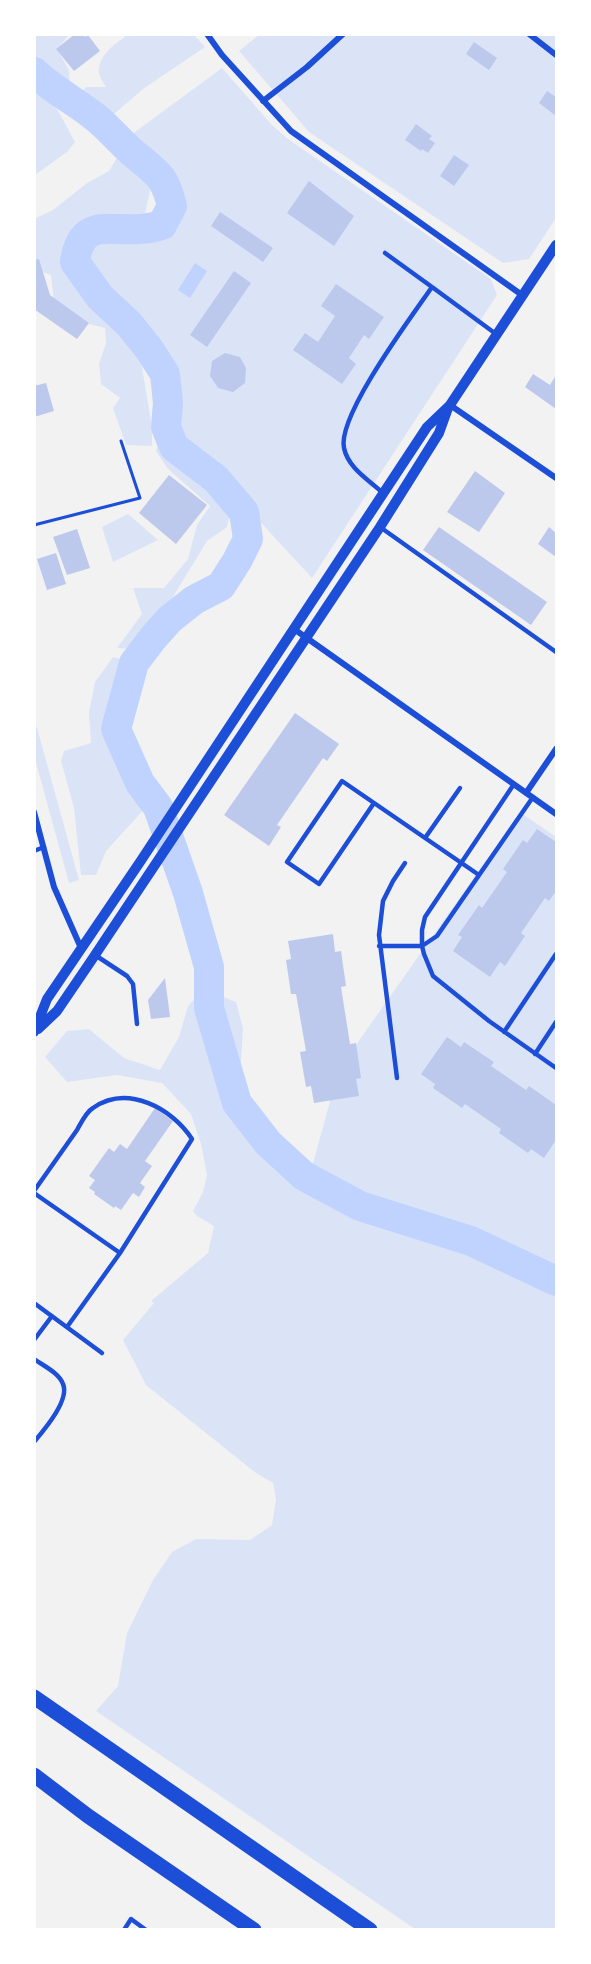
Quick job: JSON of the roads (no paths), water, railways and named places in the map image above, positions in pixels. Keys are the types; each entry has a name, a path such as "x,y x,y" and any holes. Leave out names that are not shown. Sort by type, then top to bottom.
{"main road":[{"path":"34,1697 370,1929"},
{"path":"34,1775 88,1816 254,1929"}],"street":[{"path":"207,34 222,56 291,131 522,295"},
{"path":"263,101 307,67 344,34"},
{"path":"529,34 556,55"},
{"path":"34,1032 57,1011 380,527 439,433 450,405 556,245"},
{"path":"34,1032 47,999 427,427 450,405"},
{"path":"450,405 556,478"},
{"path":"294,629 556,814"},
{"path":"526,793 556,749"},
{"path":"34,812 54,887 81,949"}],"lane":[{"path":"385,254 496,334"},
{"path":"383,493 349,463 344,447 344,432 353,410 398,335 432,287"},
{"path":"380,527 556,652"},
{"path":"374,803 319,884 287,862 342,781 479,875"},
{"path":"514,784 425,917 422,946 433,976 504,1032 556,1068"},
{"path":"425,838 460,788"},
{"path":"379,946 422,946 437,936 533,797"},
{"path":"34,851 44,848"},
{"path":"396,1078 379,946 380,914 383,901 405,863"},
{"path":"504,1032 556,954"},
{"path":"95,955 127,976 133,984 137,1024"},
{"path":"535,1054 556,1022"},
{"path":"67,1327 120,1252 192,1139 185,1127 149,1101 123,1098 107,1101 91,1109 34,1192 120,1252"},
{"path":"34,1303 102,1353"},
{"path":"34,1340 52,1316"},
{"path":"34,1359 56,1374 63,1382 64,1390 53,1417 34,1442"},
{"path":"124,1929 131,1919 146,1929"}],"water":[{"path":"195,263 207,271 190,298 178,290"}],"waterway":[{"path":"34,72 100,121 158,174 166,187 172,206 162,225 142,229 106,229 89,233 78,248 75,262 100,297 129,324 165,374 168,403 166,427 174,447 216,479 244,512 248,539 237,561 221,586 194,600 170,619 134,663 116,729 140,783 158,807 188,893 209,967 209,1008 237,1103 268,1143 304,1176 360,1206 471,1241 556,1281"}]}
